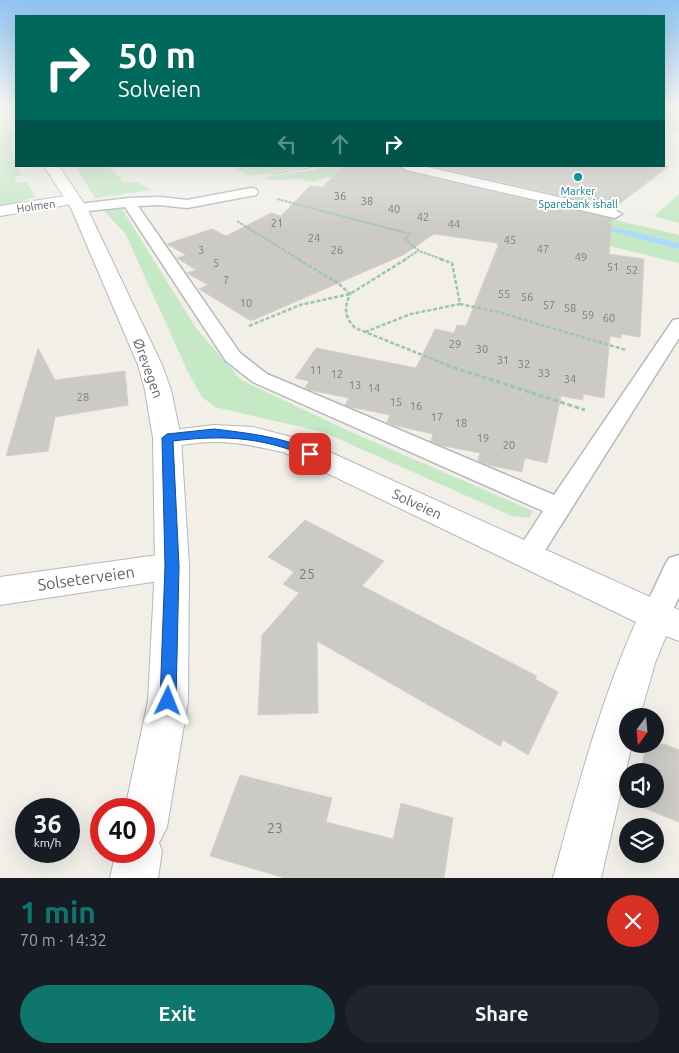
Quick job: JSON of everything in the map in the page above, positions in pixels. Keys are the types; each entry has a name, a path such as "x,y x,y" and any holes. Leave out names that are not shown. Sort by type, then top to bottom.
{"street":[{"name":"Ørevegen","path":"52,167 76,204 150,365 158,390 167,438 172,566 168,701 150,798"},
{"name":"Holmen","path":"0,211 76,204"},
{"name":"Solveien","path":"167,438 214,433 253,436 293,446 667,621"},
{"name":"Solseterveien","path":"0,591 172,566"},
{"path":"577,878 613,737 636,663 667,621"},
{"path":"134,878 137,863"}],"lane":[{"path":"414,167 429,169 615,214"},
{"path":"76,204 160,201 187,204 251,192"},
{"path":"129,202 233,357 260,378 560,508"},
{"path":"527,556 679,324"},
{"path":"667,621 679,565"}],"path":[{"path":"319,167 261,176 251,192 410,234 405,239 408,244 418,251 452,264 456,272 455,290 460,304"},
{"path":"204,201 338,283 350,294"},
{"path":"220,338 300,305 350,294 418,251"},
{"path":"350,294 344,307 346,319 355,328 446,366 617,420"},
{"path":"364,332 394,318 437,306 460,304 498,312 657,359"}],"green space":[{"path":"0,148 12,148 15,167 18,167 22,175 14,177 17,183 26,182 36,197 0,207"},
{"path":"76,167 108,167 121,179 121,182 137,183 151,190 95,198"},
{"path":"234,167 306,167 249,176"},
{"path":"323,167 397,167 618,218 616,220 679,235 679,263 326,177 314,182 300,179 269,180 266,177 315,170"},
{"path":"679,194 679,223 654,216"},
{"path":"108,208 122,209 196,328 241,380 349,431 533,511 529,518 512,516 323,432 215,407 202,397 188,372 125,233 104,211"}],"building":[{"name":"Marker Sparebank ishall","path":"669,166 614,208 436,167"},
{"path":"342,167 399,167 406,172 612,219 609,254 644,259 640,337 621,334 621,338 610,336 604,398 583,394 583,400 561,396 547,463 525,458 522,472 488,465 478,461 480,453 439,445 431,441 433,434 393,425 387,422 390,415 350,407 345,405 349,398 309,390 305,388 309,381 295,378 316,348 416,368 435,329 454,333 457,325 466,326 498,246 497,243 434,234 403,255 251,321 199,289 208,285 187,273 196,270 177,258 186,255 167,244 212,229 226,236 271,213 281,216 310,186 323,187"},
{"path":"38,348 55,380 125,371 128,405 55,417 48,451 6,456"},
{"path":"305,520 384,561 362,586 537,676 535,679 558,692 528,755 503,740 500,746 317,641 318,713 258,715 262,635 299,593 283,584 294,572 268,557"},
{"path":"664,744 679,750 679,822 644,808 664,808 664,763 642,763 644,753 664,753"},
{"path":"240,775 332,798 326,822 393,839 401,803 453,818 444,878 285,878 210,856"}],"waterway":[{"path":"594,224 679,246"}],"place":[{"name":"Marker Sparebank ishall","path":"578,177"}],"route":[{"path":"168,701 172,566 167,438 214,433 253,436 293,446 310,454"}]}
